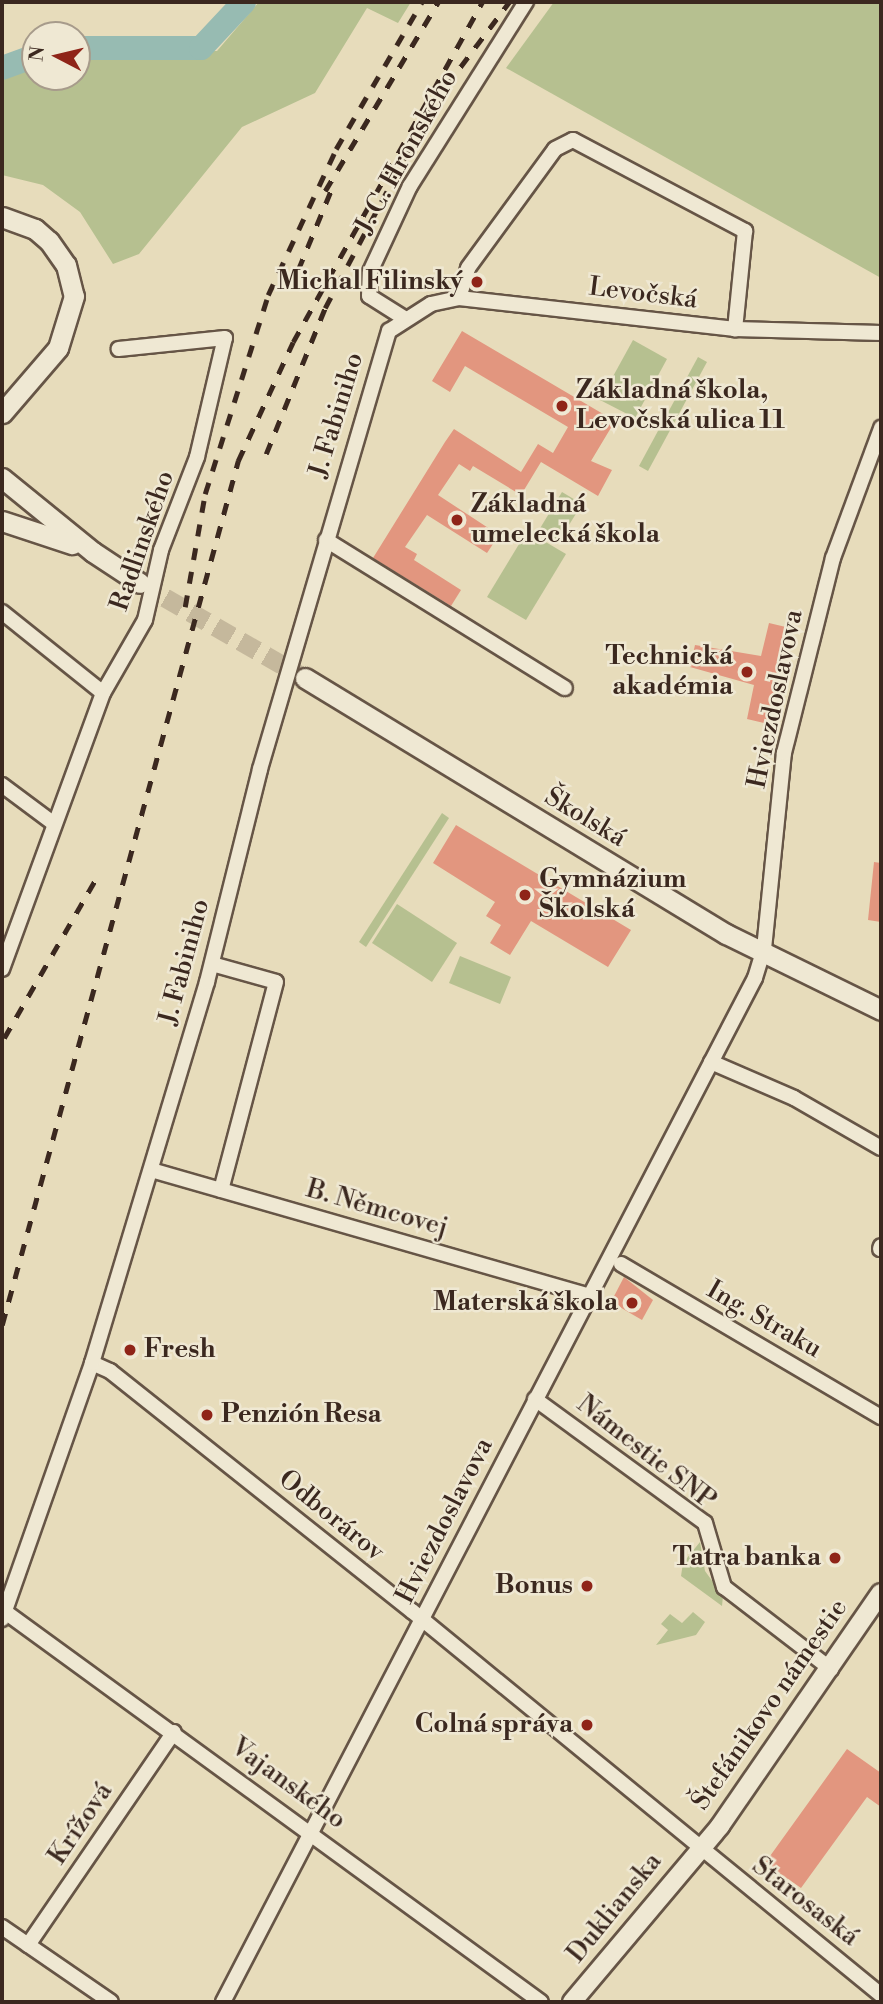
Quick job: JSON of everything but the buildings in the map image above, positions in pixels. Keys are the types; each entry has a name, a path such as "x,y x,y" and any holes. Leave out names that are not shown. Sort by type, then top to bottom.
{"main road":[{"path":"2,216 35,229 49,241 66,265 74,296 58,348 2,414"},
{"path":"2,478 93,552 140,583"},
{"path":"2,521 93,552"},
{"name":"Školská","path":"305,678 726,934 764,949 881,1010"}],"street":[{"name":"J. C. Hronského","path":"404,318 369,296 370,272 410,186 526,2"},
{"path":"459,298 468,268 555,149 573,140 746,231 735,329"},
{"name":"Levočská","path":"404,318 431,304 459,298 735,329 881,333"},
{"name":"J. Fabiniho","path":"3,1615 92,1363 151,1170 212,964 326,541 380,355 388,331 404,318"},
{"name":"Radlinského","path":"3,964 103,693 145,620 161,550 197,457 225,338 119,349"},
{"name":"Hviezdoslavova","path":"223,2002 755,978 764,949 784,753 832,558 881,428"},
{"path":"326,541 565,688"},
{"path":"2,612 103,693"},
{"path":"2,785 53,823"},
{"path":"212,964 276,982 221,1190"},
{"path":"711,1062 794,1098 881,1148"},
{"name":"B. Němcovej","path":"151,1170 590,1296"},
{"name":"Ing. Straku","path":"621,1264 881,1417"},
{"name":"Odborárov","path":"92,1363 110,1371 422,1619 699,1846"},
{"name":"Námestie SNP","path":"535,1399 705,1523 724,1587 831,1669"},
{"name":"Štefánikovo námestie","path":"699,1846 720,1826 881,1593"},
{"name":"Vajanského","path":"3,1615 312,1831 541,2002"},
{"name":"Krížová","path":"28,1945 174,1732"},
{"name":"Starosaská","path":"699,1846 881,1995"},
{"name":"Duklianska","path":"572,2002 699,1846"},
{"path":"2,1927 111,2002"}],"green space":[{"path":"259,2 411,2 398,23 367,8 315,93 242,127 139,254 113,264 80,212 43,185 2,175 2,80 21,67 21,91 91,91 91,53 217,51"},
{"path":"554,2 881,2 881,278 506,68"},
{"path":"633,340 667,359 635,418 600,400"},
{"path":"698,357 707,362 648,471 639,466"},
{"path":"562,492 582,504 559,541 539,530"},
{"path":"527,531 566,554 526,620 487,597"},
{"path":"442,813 449,818 366,947 359,942"},
{"path":"397,904 457,943 432,982 372,943"},
{"path":"460,956 511,977 500,1004 449,983"},
{"path":"700,1542 705,1571 723,1596 722,1606 681,1576 683,1563"},
{"path":"693,1612 705,1622 696,1635 656,1645 668,1630 661,1624 670,1614 682,1623"}],"waterway":[{"path":"91,48 201,48 244,2"},
{"path":"2,68 21,61"}],"tunnel":[{"path":"140,583 305,678"}],"railway":[{"path":"185,607 205,494 268,295 336,149 422,2"},
{"path":"325,191 438,2"},
{"path":"2,1325 238,461 293,342 482,2"},
{"path":"446,86 509,2"},
{"path":"266,454 325,308 448,76"},
{"path":"298,270 334,183"},
{"path":"4,1038 97,877"}],"place":[{"name":"Michal Filinský","path":"477,282"},
{"name":"Základná škola, Levočská ulica 11","path":"562,406"},
{"name":"Základná umelecká škola","path":"457,520"},
{"name":"Technická akadémia","path":"747,672"},
{"name":"Gymnázium Školská","path":"525,895"},
{"name":"Materská škola","path":"632,1303"},
{"name":"Fresh","path":"130,1350"},
{"name":"Penzión Resa","path":"207,1415"},
{"name":"Tatra banka","path":"835,1558"},
{"name":"Bonus","path":"587,1586"},
{"name":"Colná správa","path":"587,1725"}]}
